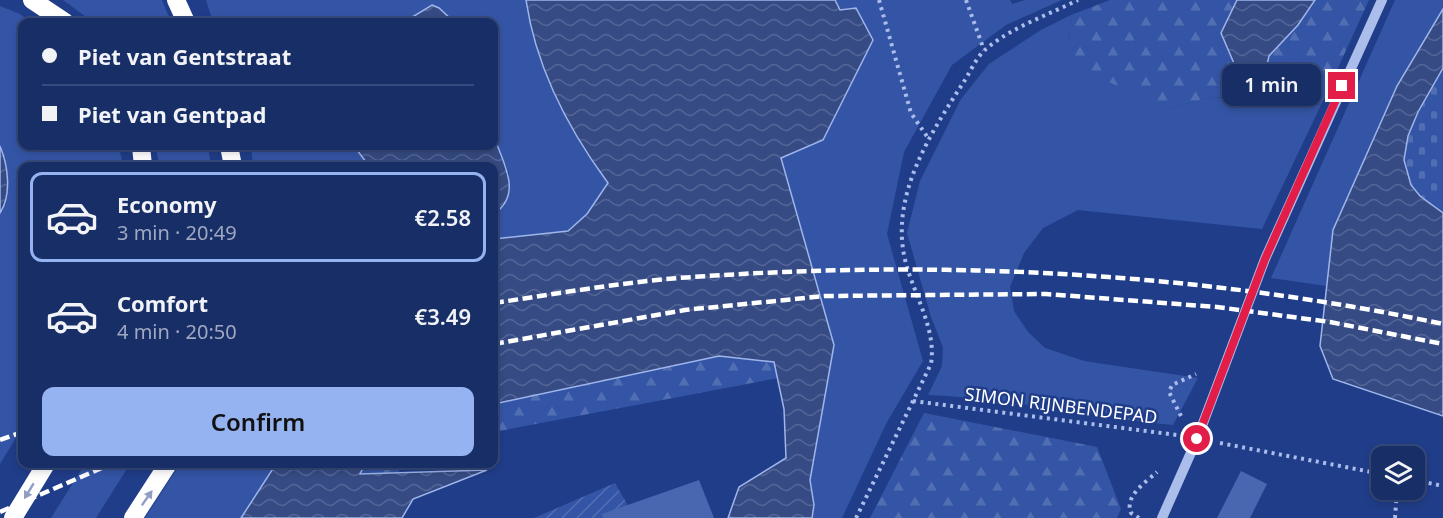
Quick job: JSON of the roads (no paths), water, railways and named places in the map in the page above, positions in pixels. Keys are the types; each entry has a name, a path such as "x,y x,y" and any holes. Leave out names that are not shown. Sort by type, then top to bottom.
{"highway":[{"path":"32,0 59,18"},
{"path":"176,0 184,18"},
{"path":"13,518 44,468"},
{"path":"133,518 165,468"}],"street":[{"path":"1162,518 1197,439 1265,259 1382,0"}],"water":[{"path":"526,0 835,0 840,10 856,8 873,40 823,140 781,158 834,345 810,480 814,505 812,518 728,518 739,487 786,458 784,409 774,362 719,356 498,403 498,239 568,231 587,214 608,183 580,141 556,97 537,50"},
{"path":"1237,0 1315,0 1298,25 1269,56 1261,89 1244,99 1228,97 1236,68 1221,33"},
{"path":"432,5 450,18 411,18"},
{"path":"1443,9 1443,68 1418,112 1408,136 1404,160 1411,185 1420,196 1443,213 1443,416 1333,379 1320,346 1333,230 1397,86"},
{"path":"0,146 8,180 6,198 0,213"},
{"path":"498,147 508,177 508,197 498,210 498,162 366,162 357,150 498,150"},
{"path":"273,468 363,468 360,474 487,470 413,499 402,518 241,518"}],"railway":[{"path":"498,302 679,278 775,272 967,270 1158,281 1349,306 1443,324"},
{"path":"498,343 685,310 825,296 1046,294 1217,307 1330,322 1443,344"},
{"path":"0,440 18,433"},
{"path":"0,512 102,468"}]}
